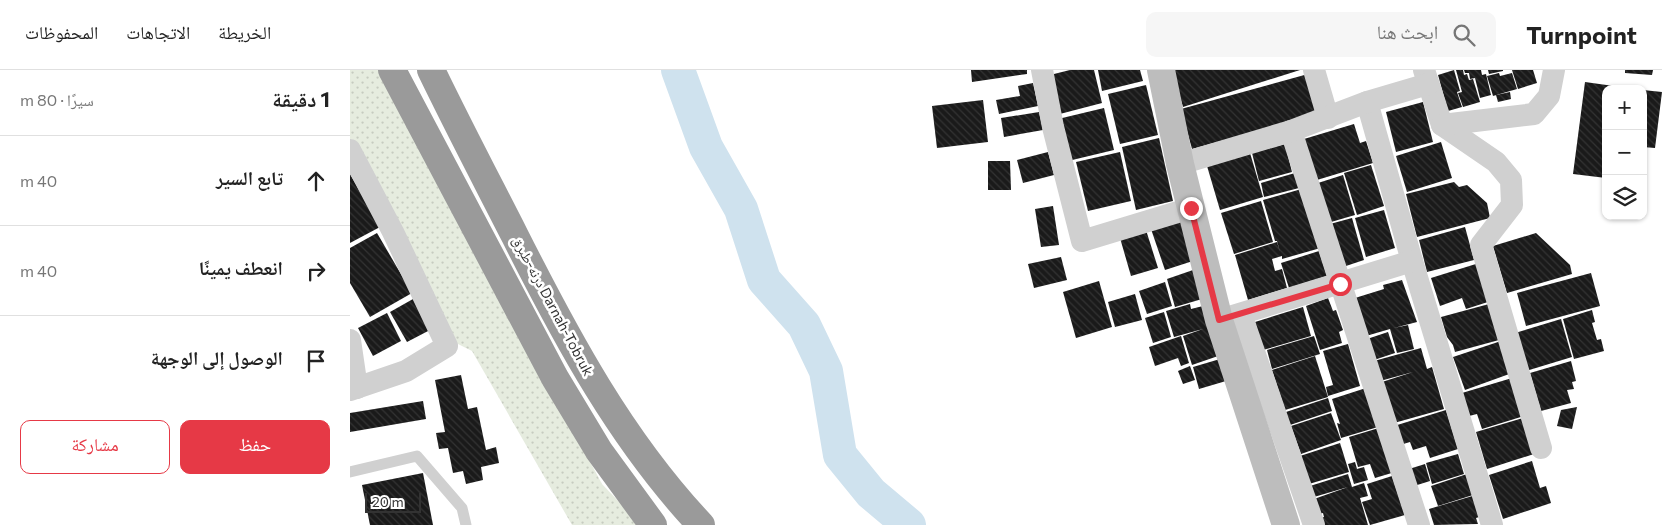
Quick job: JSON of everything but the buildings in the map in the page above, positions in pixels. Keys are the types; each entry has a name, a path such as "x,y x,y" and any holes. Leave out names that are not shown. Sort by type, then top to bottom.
{"highway":[{"path":"392,70 555,378 599,451 653,525"},
{"name":"درنه-طبرق Darnah-Tobruk","path":"431,70 556,318 584,367 610,409 645,458 701,525"}],"street":[{"path":"1042,70 1053,126 1082,241 1191,208"},
{"path":"1161,70 1191,208 1230,317 1314,525"},
{"path":"1314,70 1328,118"},
{"path":"1442,125 1534,114 1549,96 1554,70"},
{"path":"1180,164 1328,118 1426,77 1442,125 1496,162 1511,180 1512,205 1481,245 1540,448"},
{"path":"1367,102 1412,260 1492,525"},
{"path":"1291,131 1419,525"},
{"path":"350,150 446,343 444,350 406,371 354,389 350,340"},
{"path":"1230,317 1412,260"},
{"path":"1230,317 1286,525"}],"lane":[{"path":"350,472 417,456 462,508 466,525"}],"shaded area":[{"path":"350,70 379,70 602,484 641,525 572,525 472,351 438,334 350,166"}],"waterway":[{"path":"678,70 706,147 741,209 764,280 804,325 826,371 840,455 871,493 909,525"}],"route":[{"path":"1191,208 1219,320 1340,284"}]}
